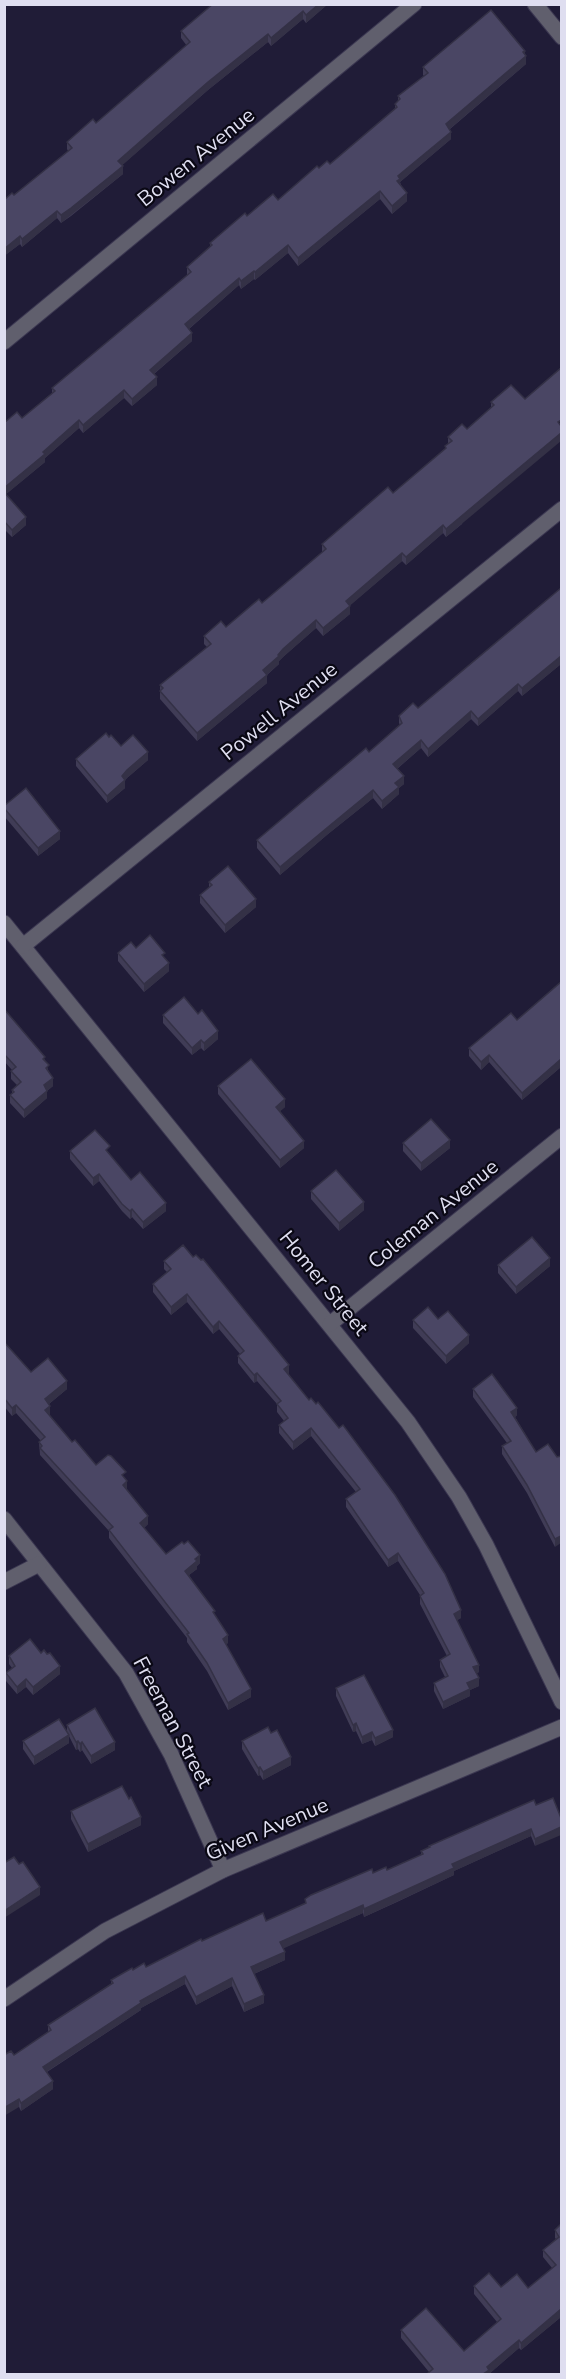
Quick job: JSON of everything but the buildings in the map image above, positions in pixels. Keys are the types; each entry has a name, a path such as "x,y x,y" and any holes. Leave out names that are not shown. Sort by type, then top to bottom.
{"street":[{"name":"Bowen Avenue","path":"4,342 414,4"},
{"path":"535,4 561,37"},
{"name":"Powell Avenue","path":"23,946 561,509"},
{"name":"Homer Street","path":"4,923 408,1422 459,1497 486,1545 561,1702"},
{"name":"Coleman Avenue","path":"330,1324 561,1136"},
{"name":"Freeman Street","path":"4,1519 126,1672 171,1754 223,1870"},
{"path":"4,1582 39,1564"},
{"name":"Given Avenue","path":"4,1999 105,1931 223,1870 561,1727"}]}
